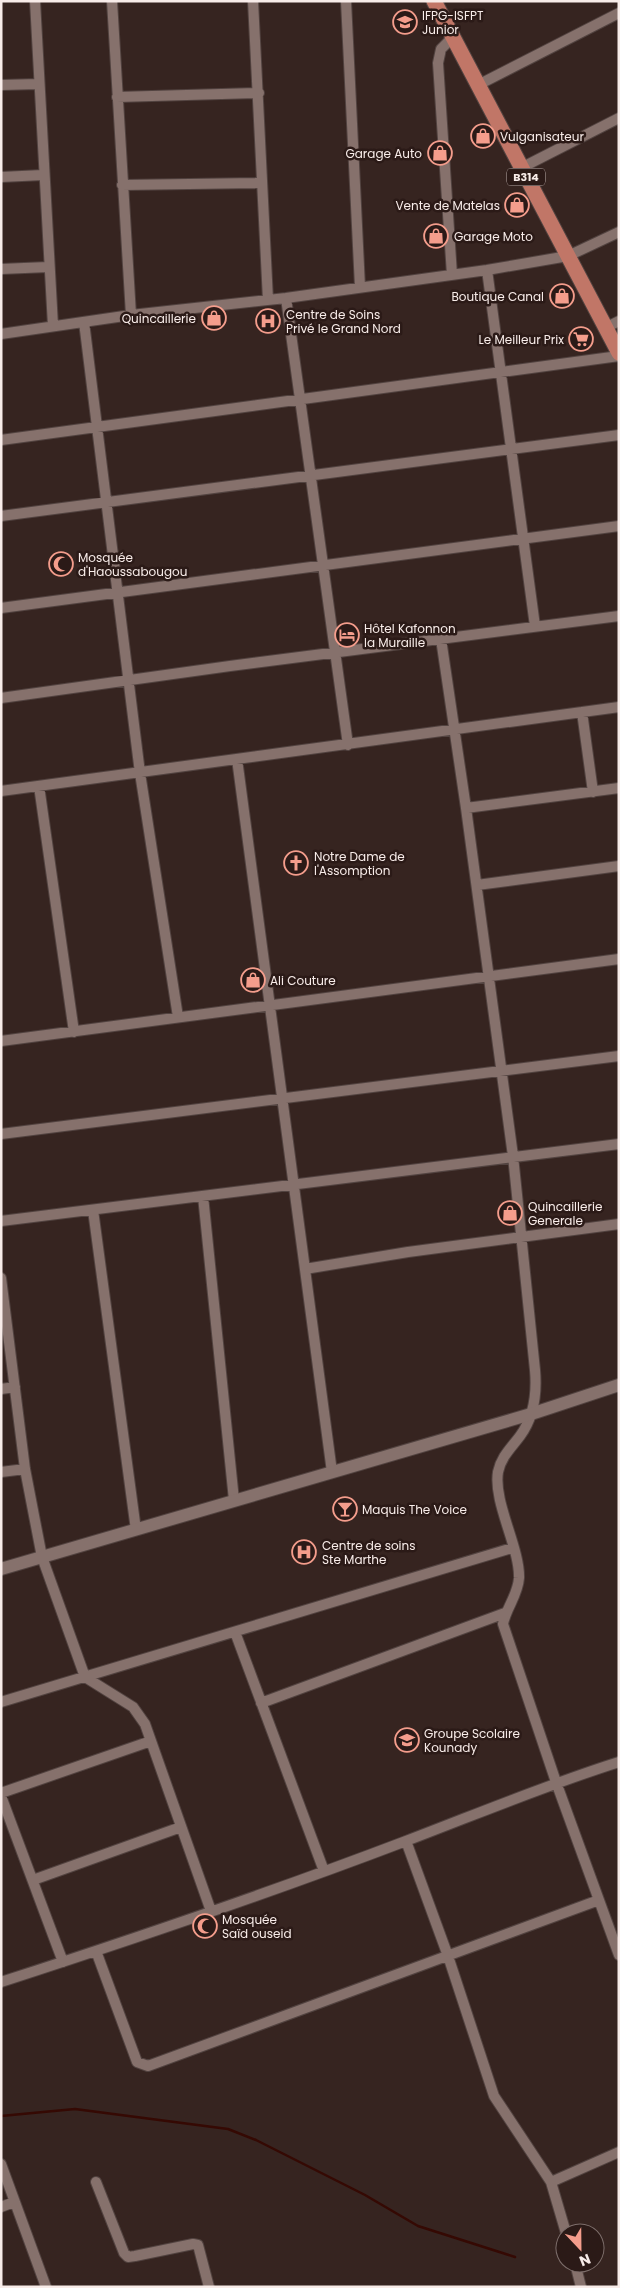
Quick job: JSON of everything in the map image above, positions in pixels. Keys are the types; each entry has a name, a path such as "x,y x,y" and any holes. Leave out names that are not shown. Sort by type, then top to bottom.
{"main road":[{"name":"B314","path":"434,1 568,256 612,324 619,355"}],"street":[{"path":"35,1 48,267 53,326"},
{"path":"112,1 131,315"},
{"path":"253,1 268,300"},
{"path":"346,1 360,287"},
{"path":"478,85 619,13"},
{"path":"452,275 438,63 441,49 453,37"},
{"path":"1,85 38,84"},
{"path":"117,97 259,93"},
{"path":"521,168 619,118"},
{"path":"1,177 43,175"},
{"path":"122,185 262,183"},
{"path":"1,334 131,315 286,298 487,270 568,256 619,232"},
{"path":"1,269 48,267"},
{"path":"487,270 499,372 535,626"},
{"path":"286,298 348,745"},
{"path":"84,322 140,773 178,1017"},
{"path":"1,440 619,355"},
{"path":"1,516 619,435"},
{"path":"1,608 619,526"},
{"path":"1,698 129,679 619,616"},
{"path":"440,639 477,885 513,1156 523,1237 536,1392 531,1414 522,1434 503,1457 498,1473 498,1489 519,1575 517,1591 505,1613 503,1624 556,1782 619,1955"},
{"path":"1,791 619,707"},
{"path":"582,712 593,792"},
{"path":"237,759 332,1472"},
{"path":"39,786 74,1032"},
{"path":"466,808 619,788"},
{"path":"477,885 619,866"},
{"path":"1,1041 178,1017 270,1007 619,959"},
{"path":"1,1134 619,1056"},
{"path":"1,1221 619,1144"},
{"path":"203,1196 234,1500"},
{"path":"94,1210 136,1530"},
{"path":"305,1269 619,1224"},
{"path":"1,1278 3,1307 25,1469 42,1557 85,1677 133,1707 145,1724 212,1911"},
{"path":"1,1569 531,1414 619,1385"},
{"path":"1,1389 15,1387"},
{"path":"1,1472 25,1469"},
{"path":"1,1702 512,1548"},
{"path":"261,1703 505,1613"},
{"path":"235,1632 324,1871"},
{"path":"63,1962 1,1795 151,1741"},
{"path":"1,1982 212,1911 406,1841 556,1782 619,1762"},
{"path":"33,1880 181,1827"},
{"path":"406,1841 448,1956 494,2096 551,2182 563,2223"},
{"path":"96,1951 138,2062 148,2066 599,1900"},
{"path":"551,2182 619,2152"},
{"path":"1,2164 46,2287"},
{"path":"96,2182 124,2254 128,2257 193,2244 198,2245 209,2287"},
{"path":"1,2207 14,2202"},
{"path":"578,2273 582,2287"}],"waterway":[{"path":"1,2116 75,2109 228,2129 256,2140 365,2195 418,2226 515,2257"}],"place":[{"name":"IFPG-ISFPT Junior","path":"405,22"},
{"name":"Vulganisateur","path":"483,136"},
{"name":"Garage Auto","path":"440,153"},
{"name":"Vente de Matelas","path":"517,205"},
{"name":"Garage Moto","path":"436,236"},
{"name":"Boutique Canal","path":"562,296"},
{"name":"Quincaillerie","path":"214,318"},
{"name":"Centre de Soins Privé le Grand Nord","path":"268,321"},
{"name":"Le Meilleur Prix","path":"581,339"},
{"name":"Mosquée d'Haoussabougou","path":"61,564"},
{"name":"Hôtel Kafonnon la Muraille","path":"347,635"},
{"name":"Notre Dame de l'Assomption","path":"296,863"},
{"name":"Ali Couture","path":"253,980"},
{"name":"Quincaillerie Generale","path":"510,1213"},
{"name":"Maquis The Voice","path":"345,1509"},
{"name":"Centre de soins Ste Marthe","path":"304,1552"},
{"name":"Groupe Scolaire Kounady","path":"407,1740"},
{"name":"Mosquée Saïd ouseid","path":"205,1926"}]}
